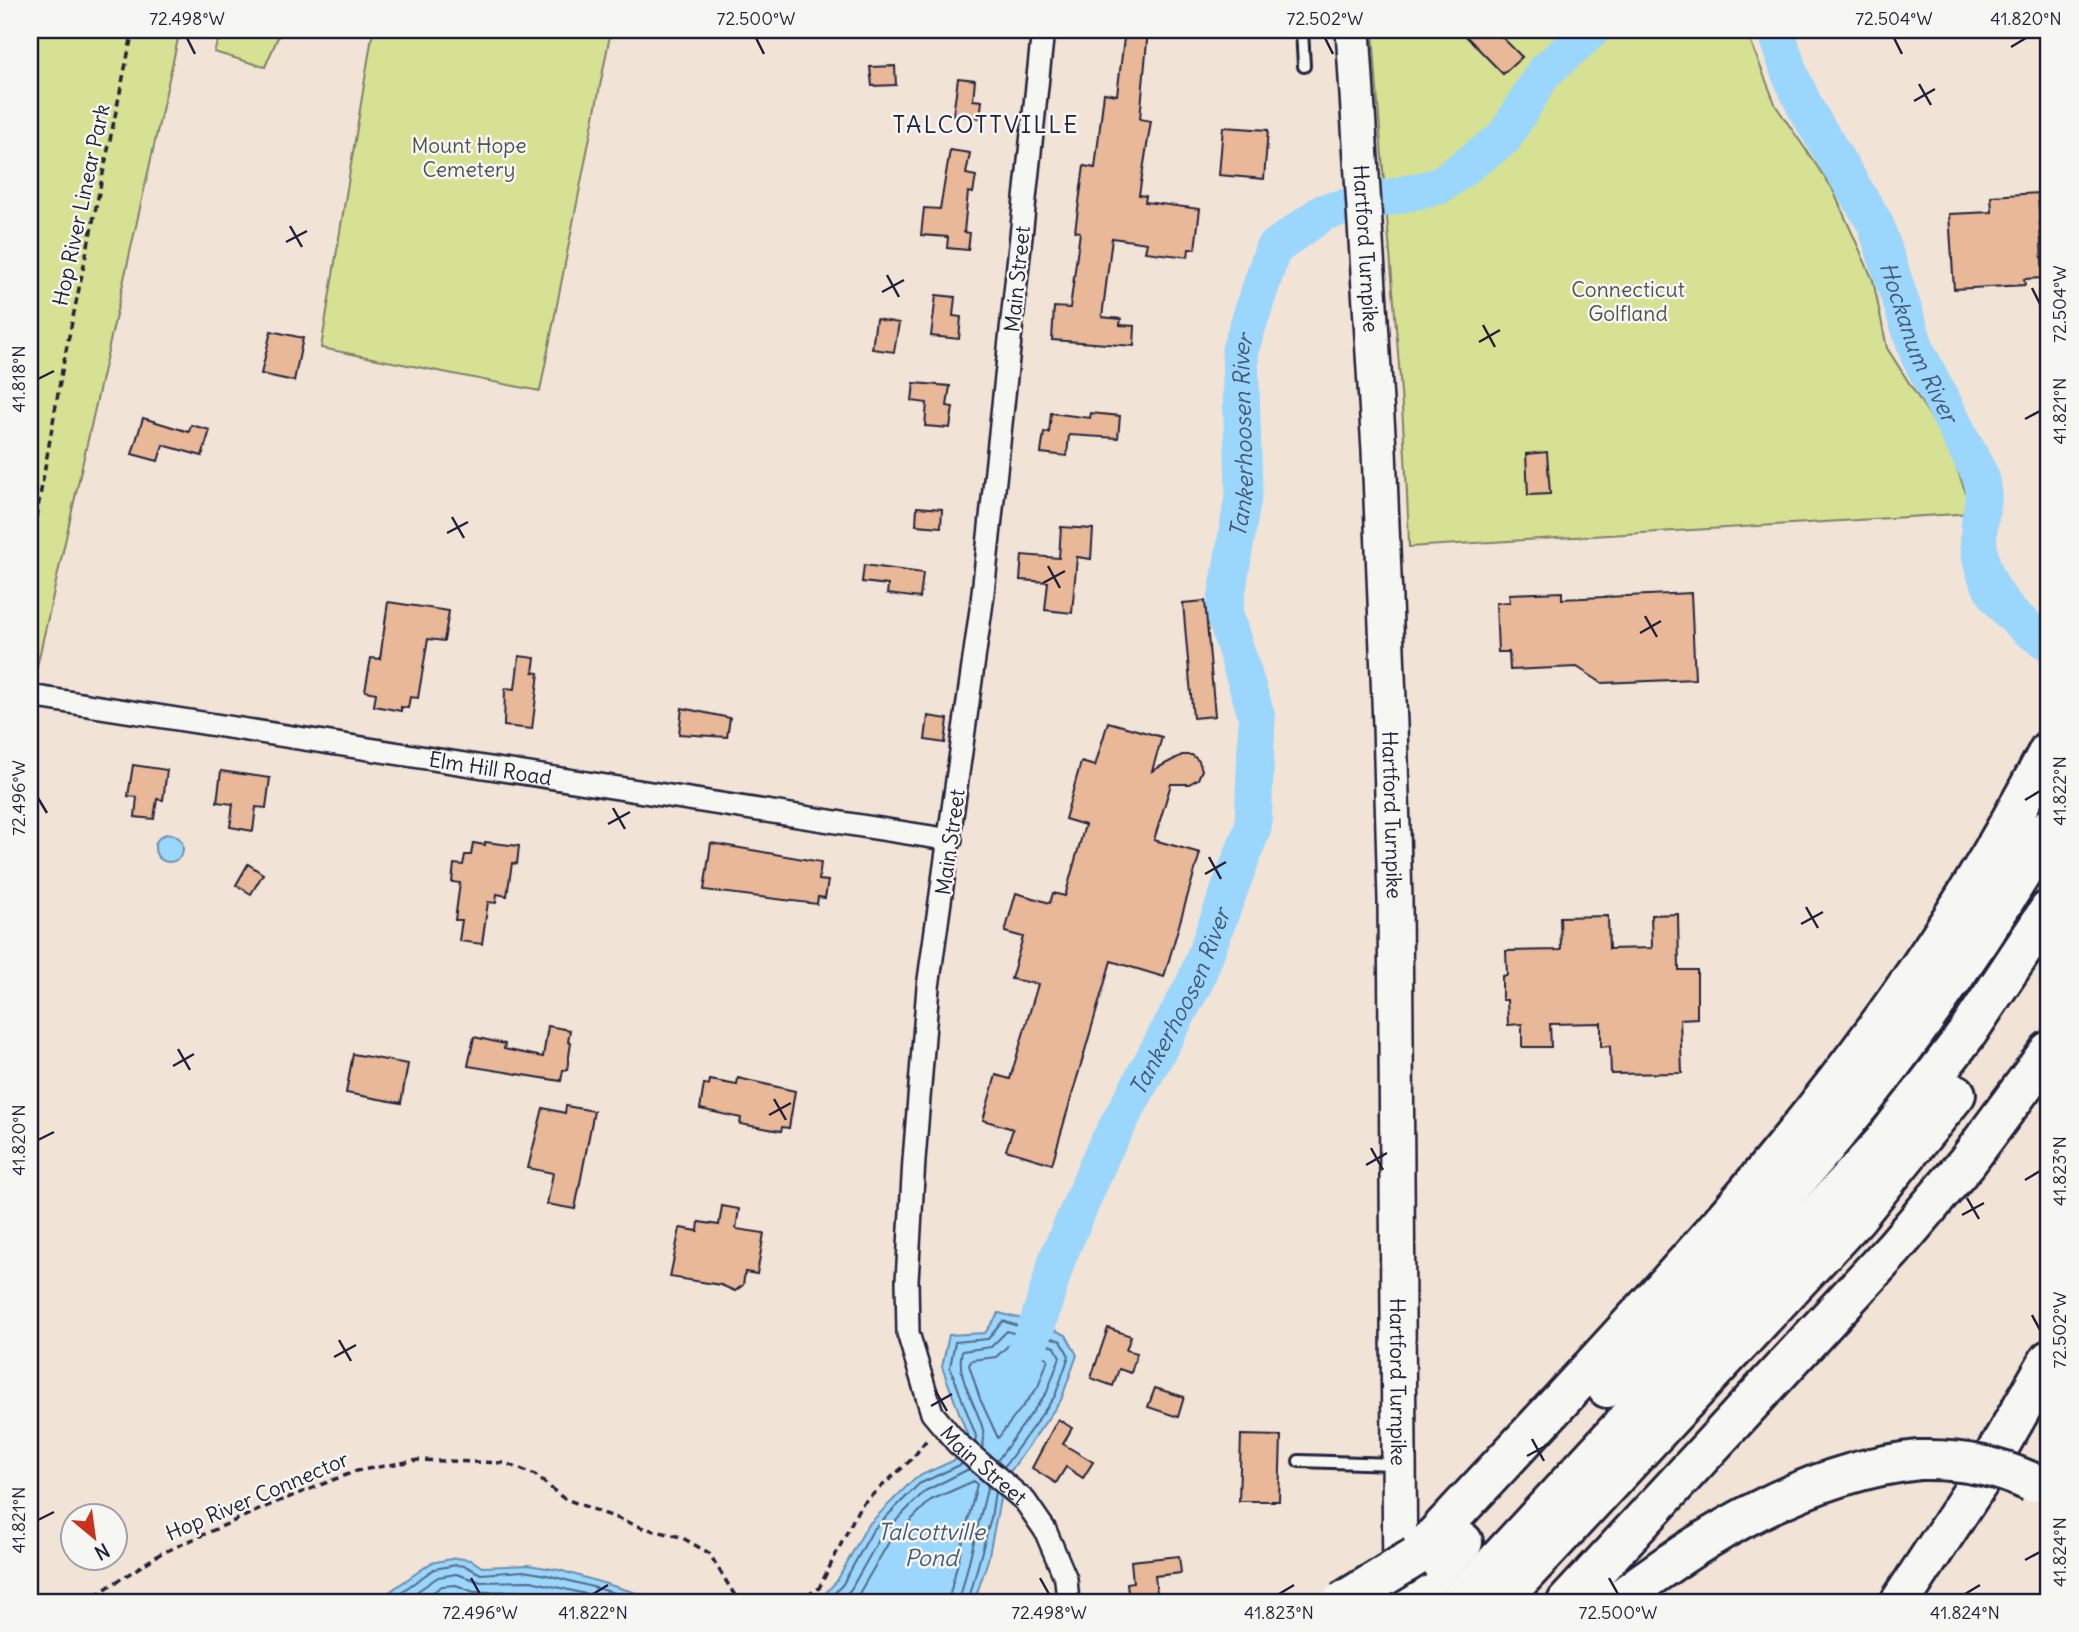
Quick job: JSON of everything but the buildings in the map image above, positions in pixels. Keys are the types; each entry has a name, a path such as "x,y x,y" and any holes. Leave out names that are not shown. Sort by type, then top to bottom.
{"highway":[{"path":"1408,1602 1448,1522 1692,1256 1788,1143 1871,1036 1928,955 2008,826 2049,750"},
{"path":"1373,1602 1431,1558 1759,1224 1843,1126 1949,986 2049,828"},
{"path":"1460,1602 1881,1145 1968,1032 2049,910"},
{"path":"1499,1602 1856,1218 1954,1096 2049,960"},
{"path":"1567,1602 1894,1248 1967,1162 2049,1051"},
{"path":"1900,1602 1979,1482 2049,1360"},
{"path":"1616,1602 1675,1559 1772,1504 1849,1474 1919,1460 1968,1462 2004,1470 2040,1487"},
{"path":"1342,1602 1431,1558"}],"main road":[{"name":"Hartford Turnpike","path":"1353,30 1384,553 1395,886 1399,1602"}],"street":[{"name":"Main Street","path":"1043,30 984,589 929,987 907,1281 908,1333 932,1413 957,1443 1025,1501 1045,1530 1066,1579 1068,1602"},
{"name":"Elm Hill Road","path":"30,696 951,840"}],"lane":[{"path":"1302,30 1304,66"},
{"path":"1299,1461 1398,1464"}],"path":[{"name":"Hop River Linear Park","path":"30,553 63,365 133,30"},
{"path":"797,1602 819,1588 860,1506 912,1459 928,1439 924,1425 932,1413"},
{"name":"Hop River Connector","path":"85,1602 160,1554 272,1504 356,1471 418,1460 505,1462 535,1475 563,1498 643,1528 681,1537 709,1553 734,1594 744,1602"}],"green space":[{"path":"30,30 180,30 36,671 30,670"},
{"path":"222,30 281,30 265,67 214,52"},
{"name":"Mount Hope Cemetery","path":"373,30 611,30 540,391 321,348"},
{"name":"Connecticut Golfland","path":"1373,30 1746,30 1776,106 1832,188 1873,280 1887,348 1949,446 1973,513 1409,547 1403,417"}],"water":[{"path":"169,834 179,838 183,848 179,858 169,862 159,858 155,848 159,838"},
{"name":"Talcottville Pond","path":"999,1313 1038,1323 1066,1335 1077,1355 1061,1400 1010,1472 1001,1494 988,1560 974,1602 817,1602 837,1581 867,1526 915,1478 957,1459 969,1439 942,1367 949,1335 985,1333"},
{"path":"456,1558 471,1560 482,1567 528,1565 559,1570 667,1602 375,1602 431,1563"}],"waterway":[{"name":"Tankerhoosen River","path":"1019,1368 1038,1323 1058,1257 1103,1152 1195,982 1253,827 1257,717 1224,612 1244,491 1240,350 1273,249 1324,212 1439,186 1504,138 1544,72 1592,30"},
{"name":"Hockanum River","path":"1776,30 1789,72 1807,111 1875,223 1918,354 1981,477 1983,497 1979,549 1989,582 2008,610 2049,643"}],"district":[{"name":"TALCOTTVILLE","path":"986,124"}]}
